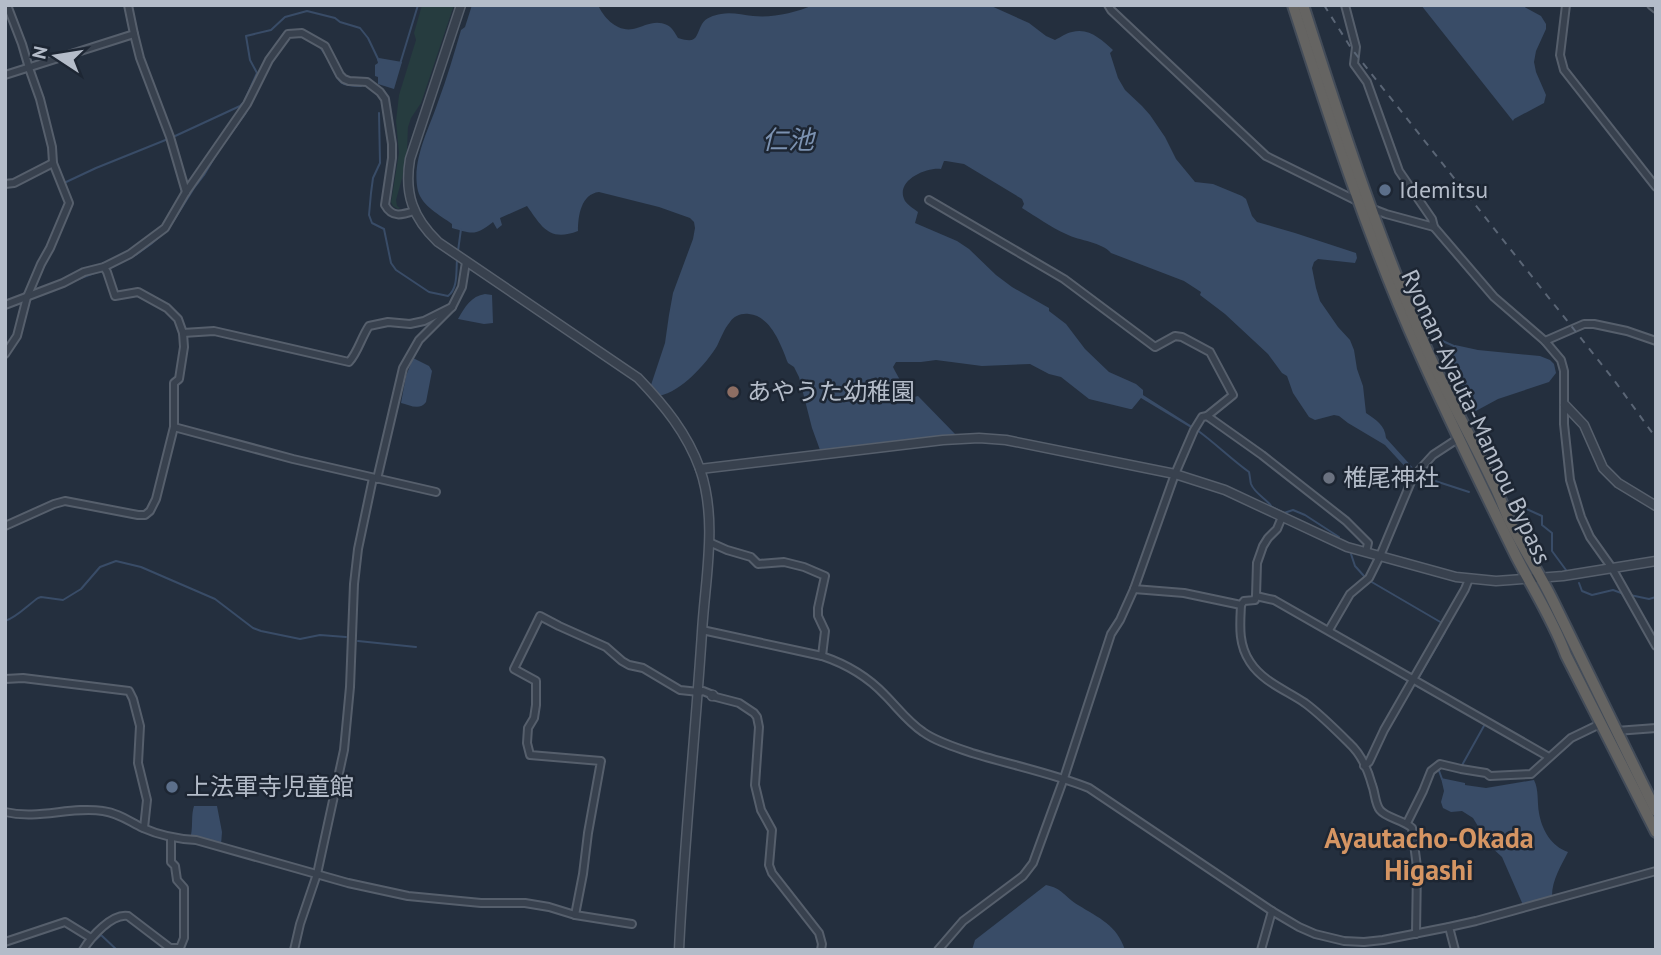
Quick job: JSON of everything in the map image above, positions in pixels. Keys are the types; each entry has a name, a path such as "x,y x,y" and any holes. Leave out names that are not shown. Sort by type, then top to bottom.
{"highway":[{"name":"Ryonan-Ayauta-Mannou Bypass","path":"1293,5 1358,201 1415,342 1459,438 1534,578 1551,598 1656,811"},
{"name":"Ryonan-Ayauta-Mannou Bypass","path":"1303,5 1372,209 1427,351 1516,532 1566,655 1656,832"}],"street":[{"path":"5,354 17,336 27,297 69,203 53,163 48,127 40,99 7,5"},
{"path":"128,5 141,58 186,192"},
{"path":"461,5 410,159 408,185 414,211 427,232 464,261 638,378 663,403 679,427 700,469 709,517 709,542 699,692 683,864 679,950"},
{"path":"1108,5 1266,156 1372,209 1434,227"},
{"path":"1345,5 1356,47 1354,64 1367,82 1399,172 1432,219 1434,227 1494,297 1545,341 1561,360 1564,371 1564,424 1570,480 1581,517 1590,537 1612,568 1656,646"},
{"path":"1566,5 1560,55 1564,70 1656,187"},
{"path":"1651,5 1656,9"},
{"path":"5,305 84,272 105,269 164,228 247,104 263,69 288,34 298,33 325,46 344,79 367,82 385,99 392,158 385,205 397,216 414,211"},
{"path":"5,75 134,34"},
{"path":"5,184 14,183 53,163"},
{"path":"929,200 1064,279 1155,347 1175,336 1210,352 1233,395 1202,417 1194,428 1134,589 1111,634 1065,778 1033,863 1023,876 963,921 939,950"},
{"path":"294,950 317,874 344,750 350,687 354,584 358,549 375,478 404,368 419,340 452,307 462,287 464,261"},
{"path":"5,526 65,501 145,515 156,499 174,427 174,383 179,379 184,347 183,333 178,319 167,308 138,292 115,296 105,269"},
{"path":"183,333 215,331 349,362 369,326 388,322 410,324 424,321 452,307"},
{"path":"1545,341 1584,324 1627,331 1656,341"},
{"path":"1565,405 1584,425 1603,468 1618,483 1656,506"},
{"path":"1207,416 1346,521 1368,542 1366,552"},
{"path":"174,427 436,492"},
{"path":"1329,630 1350,594 1369,578 1416,473 1433,455 1459,438"},
{"path":"700,469 943,440 1006,440 1175,474 1225,490 1348,547 1469,579 1496,581 1534,578 1656,561"},
{"path":"1283,517 1263,546 1257,563 1255,600 1244,601 1241,605 1242,648 1257,672 1306,704 1350,743 1372,783 1378,809 1412,828 1417,867 1416,934"},
{"path":"709,542 751,556 758,564 784,562 825,576 818,608 818,616 825,631 822,656"},
{"path":"1364,766 1369,762 1384,730 1469,579"},
{"path":"1134,589 1184,593 1241,605"},
{"path":"1256,596 1274,600 1329,630 1549,757"},
{"path":"575,915 601,761 530,755 527,743 528,728 534,718 536,681 514,669 540,616 606,647 622,661 643,668 680,690 703,691 738,703 754,713 759,727 755,785 761,810 772,830 769,865 779,883 819,933 821,950"},
{"path":"702,630 841,662 882,692 923,732 960,749 1065,778 1089,788 1272,911 1315,934 1344,941 1364,942 1449,928 1656,871"},
{"path":"5,679 23,678 129,691 140,726 138,763 147,800 144,828"},
{"path":"1407,823 1431,771 1440,764 1490,776 1531,774 1571,738 1602,723"},
{"path":"1616,731 1656,728"},
{"path":"5,812 32,816 84,810 104,811 120,815 171,838 196,840 408,896 481,903 524,903 632,924"},
{"path":"83,950 91,938 112,920 123,915 170,948 180,948 184,938 184,888 177,880 175,866 171,862 171,838"},
{"path":"1261,950 1272,911"},
{"path":"5,942 65,922 91,938"},
{"path":"1449,928 1455,950"}],"green space":[{"path":"422,5 454,5 421,103 408,127 407,151 396,200 400,208 398,209 391,202 399,153 396,121 399,95 416,40 414,33"}],"water":[{"name":"仁池","path":"472,5 598,5 607,19 616,26 633,29 663,23 670,27 678,38 693,40 705,20 725,13 776,16 813,5 989,5 1029,23 1055,40 1078,31 1095,35 1113,50 1110,53 1125,90 1150,115 1176,159 1195,182 1213,184 1242,196 1257,222 1356,253 1355,263 1318,259 1314,262 1312,268 1316,288 1320,301 1350,340 1354,350 1363,386 1366,413 1379,423 1386,438 1414,469 1412,472 1408,470 1385,445 1339,416 1315,420 1309,417 1293,393 1287,376 1268,354 1200,295 1201,292 1184,281 1060,231 1022,208 1022,199 964,164 946,161 941,169 920,173 904,187 905,201 918,212 915,223 957,241 1012,287 1049,308 1109,372 1136,384 1143,390 1143,395 1192,426 1191,428 1141,398 1132,409 1089,399 1061,377 1030,364 982,366 936,360 896,362 893,367 910,398 918,396 956,435 820,450 794,367 788,363 769,326 757,316 746,314 738,315 732,320 712,353 692,376 676,389 659,396 651,385 665,343 673,293 693,239 695,228 690,218 599,192 584,201 578,231 560,235 553,233 542,226 527,206 500,218 502,225 497,229 493,222 478,232 469,232 452,228 452,224 432,210 420,196 416,180 419,157 461,30 465,27"},
{"path":"1421,5 1521,5 1541,16 1546,29 1534,62 1546,95 1544,103 1513,121"},
{"path":"379,58 402,62 394,89 378,84 375,65"},
{"path":"485,294 492,295 493,323 458,319 472,300"},
{"path":"1455,345 1540,356 1554,364 1556,373 1549,382 1498,399 1474,412 1455,371 1452,357"},
{"path":"413,358 429,366 432,371 426,402 418,407 401,403 406,376"},
{"path":"1441,778 1486,788 1534,780 1542,825 1552,842 1568,852 1555,879 1552,896 1523,905 1502,857 1490,846 1473,818 1462,811 1451,812 1443,808 1441,802 1444,791"},
{"path":"194,806 217,806 222,832 221,845 191,835"},
{"path":"1046,885 1060,891 1106,923 1122,941 1125,950 972,950 975,940"}],"waterway":[{"path":"400,64 418,5"},
{"path":"173,137 244,102 257,73 250,60 246,36 271,30 285,17 307,11 360,28 379,61"},
{"path":"320,47 329,60"},
{"path":"331,65 341,82 361,86"},
{"path":"109,268 137,254 169,228 245,114 260,85"},
{"path":"379,113 380,163 373,178 369,215 372,223 384,229 391,263 396,270 429,292 448,296 455,285 457,260"},
{"path":"64,183 168,139"},
{"path":"20,183 31,178"},
{"path":"458,251 461,229"},
{"path":"76,280 97,272"},
{"path":"1420,305 1436,338 1456,347"},
{"path":"1197,430 1249,472 1253,488 1272,507 1284,513 1293,510 1305,515 1339,537"},
{"path":"1412,469 1423,477 1469,492"},
{"path":"1520,506 1542,516 1542,525 1552,533 1552,551 1566,570"},
{"path":"1351,554 1355,566 1364,576"},
{"path":"5,621 38,598 63,600 81,589 100,567 116,561 141,567 215,599 253,628 261,631 300,639 320,635 346,637"},
{"path":"1370,581 1442,623"},
{"path":"1579,583 1582,591 1592,595 1613,590 1624,594"},
{"path":"1630,595 1649,599 1656,597"},
{"path":"1419,677 1445,632"},
{"path":"358,641 416,647"},
{"path":"1415,685 1485,724 1461,767"},
{"path":"1438,768 1442,779"},
{"path":"92,943 101,935 117,950"}],"railway":[{"path":"1324,5 1351,48 1614,380 1656,438"}],"place":[{"name":"Idemitsu","path":"1385,190"},
{"name":"あやうた幼稚園","path":"733,392"},
{"name":"椎尾神社","path":"1329,478"},
{"name":"上法軍寺児童館","path":"172,787"}],"district":[{"name":"Ayautacho-Okada Higashi","path":"1429,854"}]}
